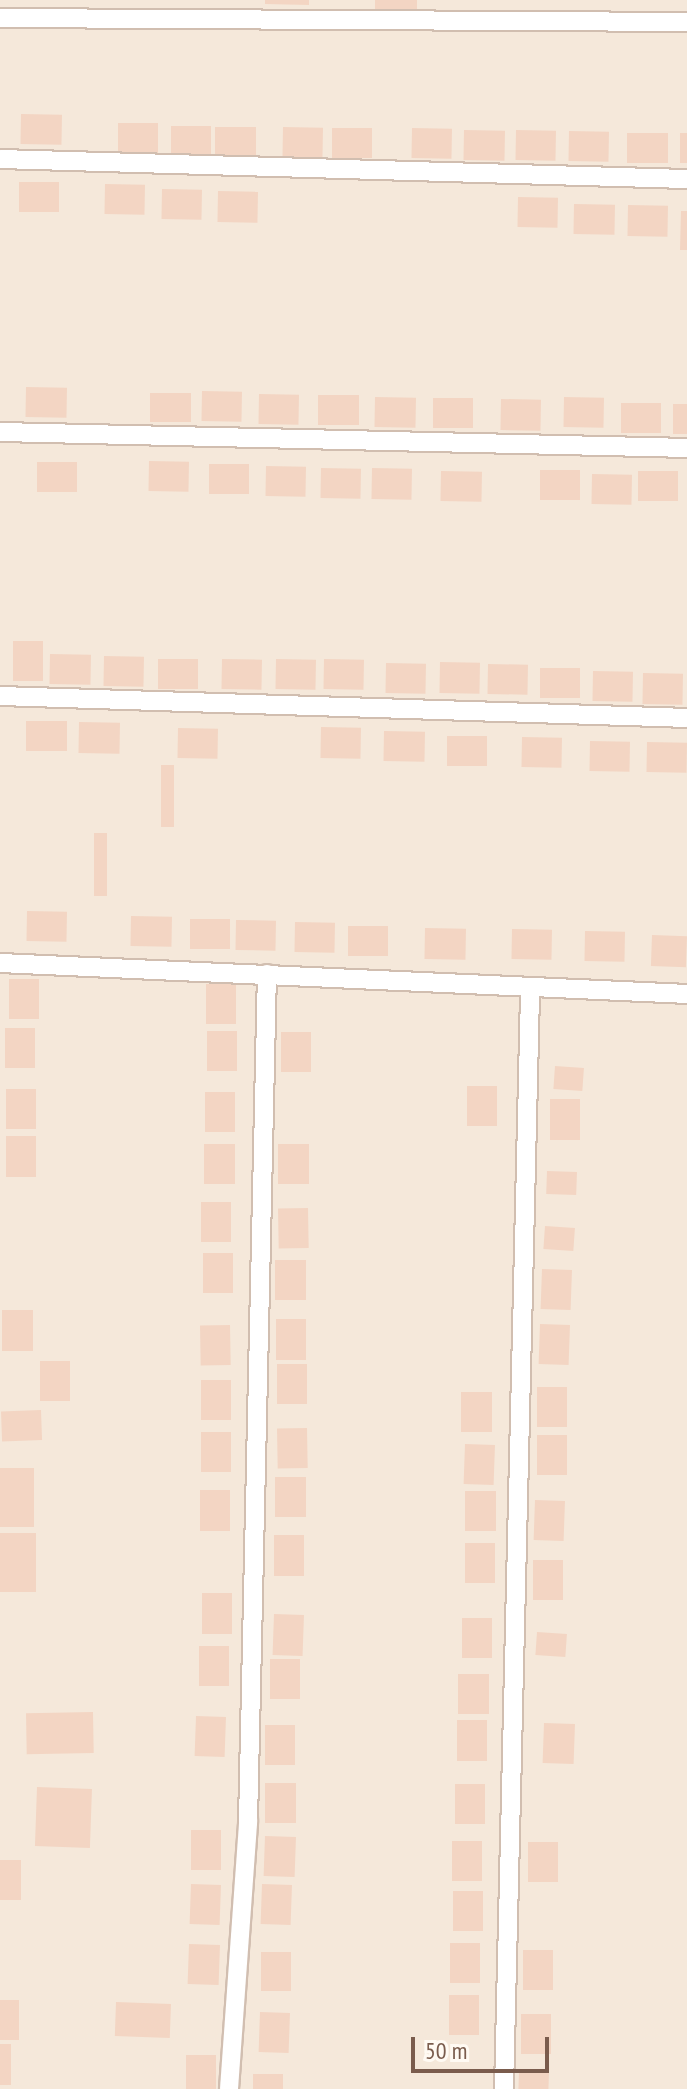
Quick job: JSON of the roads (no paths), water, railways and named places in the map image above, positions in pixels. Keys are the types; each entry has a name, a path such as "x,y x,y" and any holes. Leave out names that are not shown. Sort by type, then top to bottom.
{"street":[{"path":"0,18 687,22"},
{"path":"0,159 687,179"},
{"path":"0,432 687,448"},
{"path":"0,696 687,718"},
{"path":"0,963 267,974 530,990 687,994"},
{"path":"229,2089 248,1822 267,974"},
{"path":"504,2089 530,990"}]}
